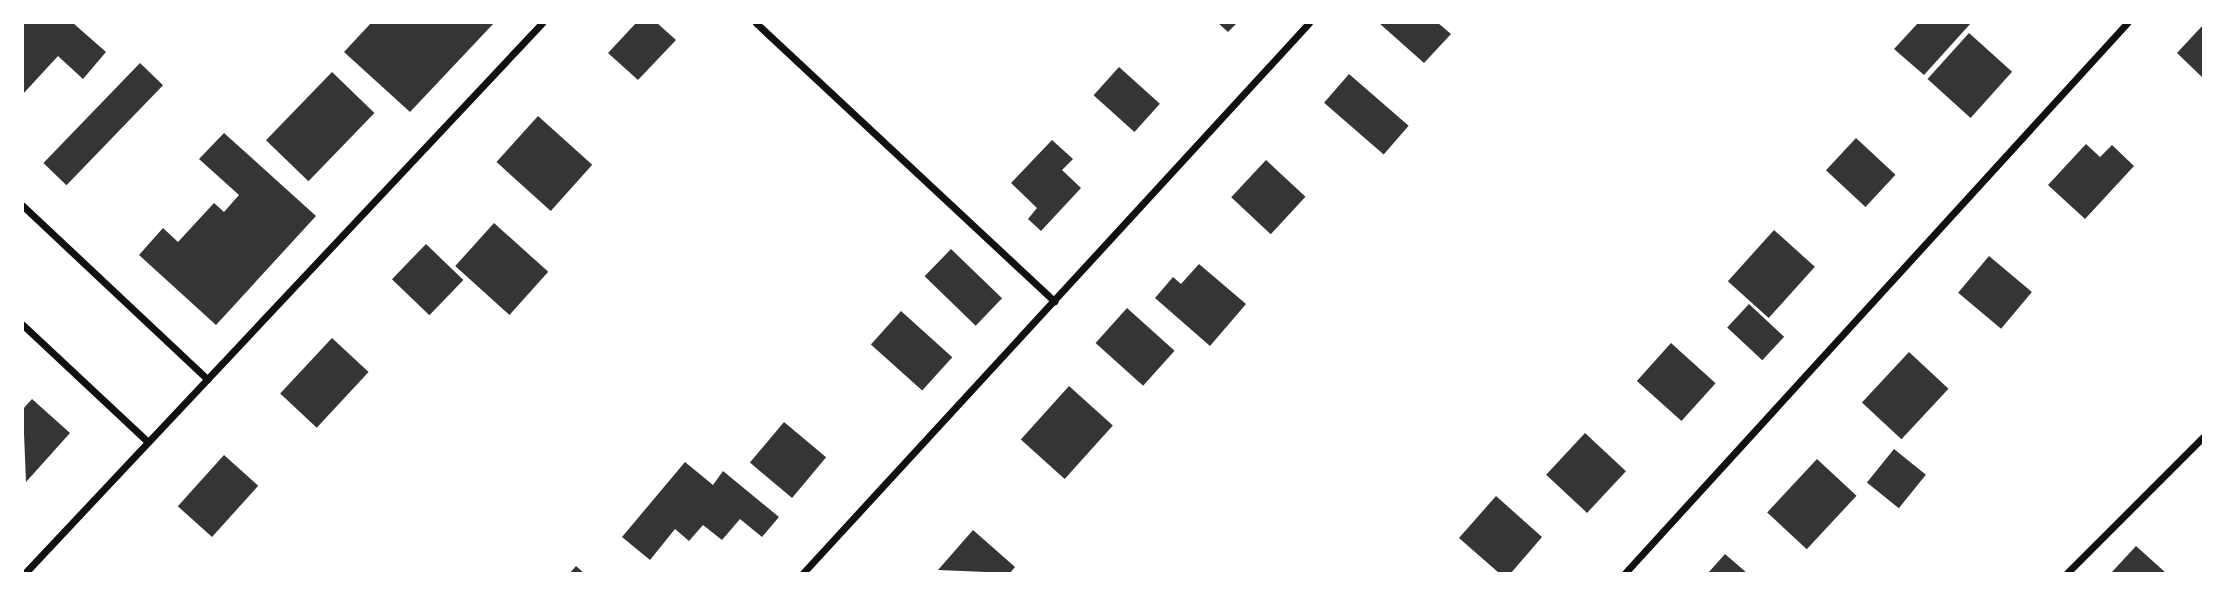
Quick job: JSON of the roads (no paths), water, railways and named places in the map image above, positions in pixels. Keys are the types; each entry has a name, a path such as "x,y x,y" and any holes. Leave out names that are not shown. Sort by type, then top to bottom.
{"street":[{"path":"24,573 542,23"},
{"path":"757,23 1054,301"},
{"path":"803,573 1309,23"},
{"path":"1625,573 2127,23"},
{"path":"23,206 207,379"},
{"path":"23,326 148,442"},
{"path":"2067,573 2203,437"}]}
